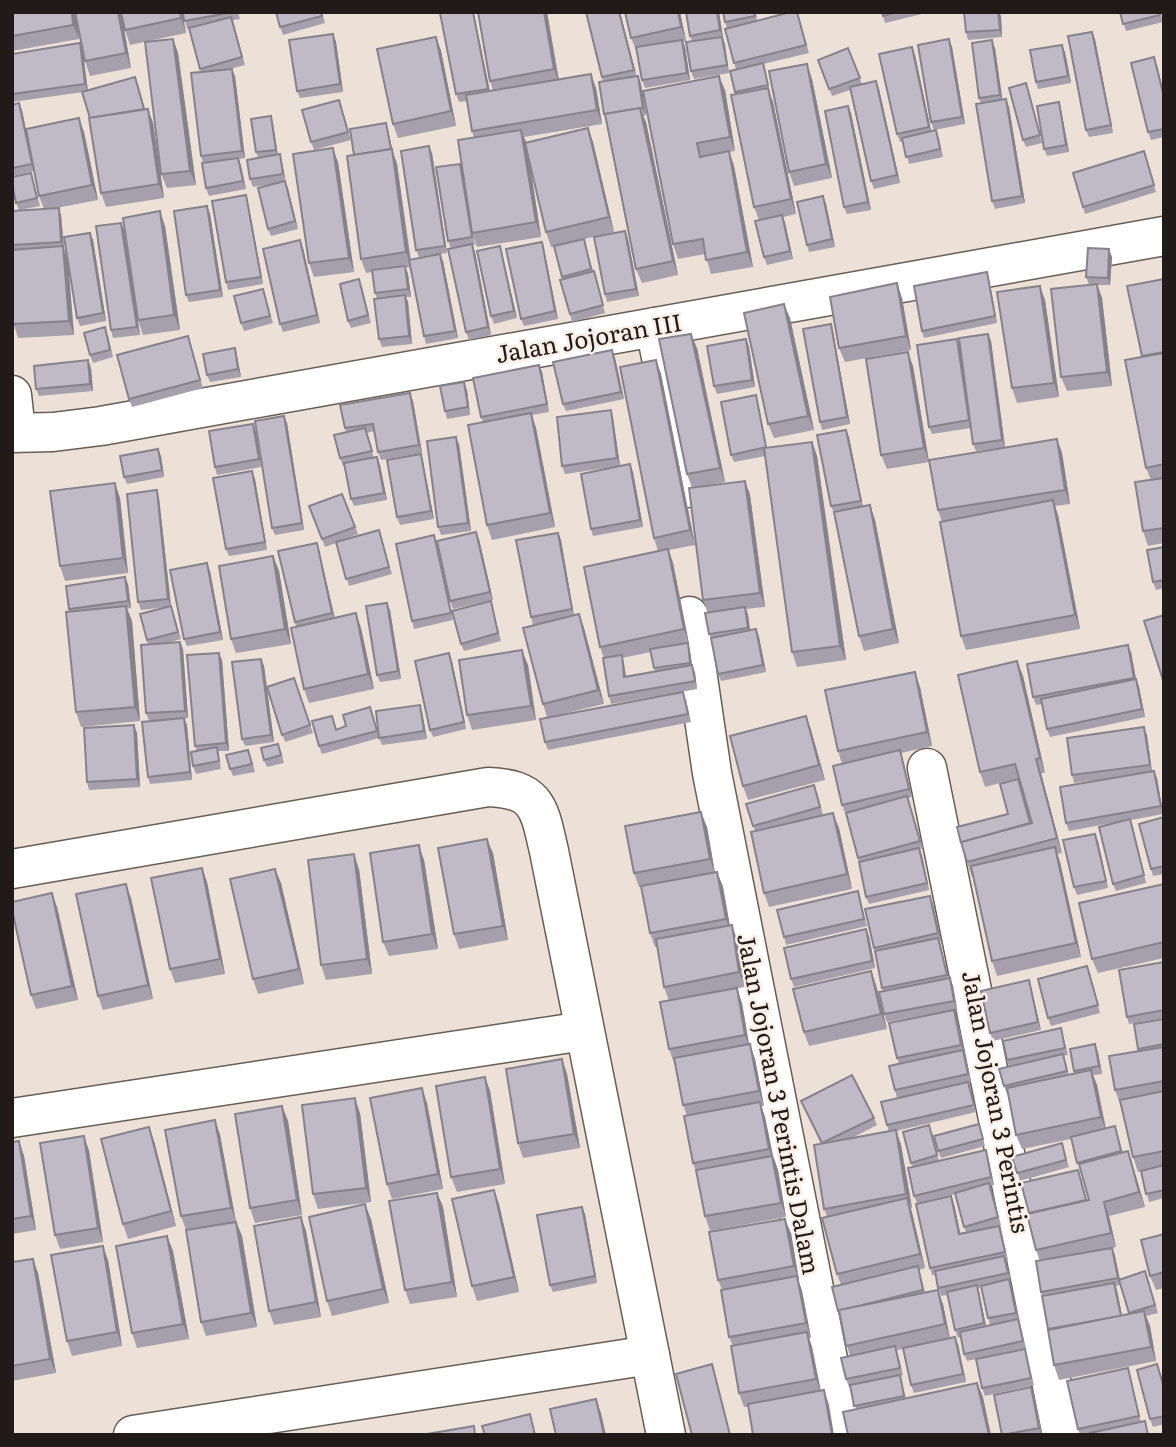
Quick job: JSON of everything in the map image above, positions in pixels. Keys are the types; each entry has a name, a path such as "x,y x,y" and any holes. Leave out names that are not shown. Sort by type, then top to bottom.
{"street":[{"name":"Jalan Jojoran III","path":"14,432 53,432 101,426 1164,236"},
{"path":"656,327 687,488"},
{"path":"12,395 14,432"},
{"name":"Jalan Jojoran 3 Perintis Dalam","path":"690,616 712,773 843,1435"},
{"name":"Jalan Jojoran 3 Perintis","path":"927,768 1062,1435"},
{"path":"12,869 474,789 496,787 516,790 534,803 541,818 666,1435"},
{"path":"12,1118 584,1031"},
{"path":"133,1435 650,1355"}],"building":[{"path":"12,12 72,12 73,25 12,36"},
{"path":"75,12 118,12 126,53 85,61"},
{"path":"121,12 180,12 181,18 125,30"},
{"path":"183,12 234,12 184,21"},
{"path":"276,12 321,12 322,16 280,27"},
{"path":"473,12 488,89 456,94 440,13"},
{"path":"478,12 544,12 554,69 490,81"},
{"path":"586,12 619,12 634,70 602,77"},
{"path":"625,12 678,12 681,27 631,38"},
{"path":"686,12 717,12 720,30 690,36"},
{"path":"723,12 754,12 755,16 725,22"},
{"path":"797,12 806,45 734,63 725,29"},
{"path":"964,12 998,12 1000,30 966,32"},
{"path":"1120,12 1159,12 1160,15 1123,24"},
{"path":"231,17 242,57 200,69 189,28"},
{"path":"1092,32 1111,125 1086,130 1068,36"},
{"path":"333,34 340,84 297,91 289,40"},
{"path":"436,37 451,111 393,124 377,49"},
{"path":"722,37 727,65 691,71 686,42"},
{"path":"173,39 190,171 161,174 145,42"},
{"path":"949,39 962,117 931,122 918,45"},
{"path":"682,40 687,73 642,80 636,47"},
{"path":"992,40 1000,95 979,98 972,43"},
{"path":"80,43 85,84 12,94 12,54"},
{"path":"1062,45 1068,76 1036,82 1030,50"},
{"path":"912,47 929,127 897,134 879,54"},
{"path":"848,48 860,78 829,89 818,60"},
{"path":"1154,57 1164,97 1164,129 1148,132 1131,63"},
{"path":"763,63 768,85 735,92 730,71"},
{"path":"807,64 826,164 789,172 769,71"},
{"path":"232,69 242,151 201,156 191,73"},
{"path":"591,74 597,110 472,131 466,95"},
{"path":"638,76 643,108 604,114 599,82"},
{"path":"719,76 730,137 697,143 700,157 729,151 747,252 706,260 703,239 673,244 643,91"},
{"path":"135,77 144,109 90,118 82,92"},
{"path":"876,81 897,175 871,181 850,87"},
{"path":"1026,83 1040,135 1023,140 1009,88"},
{"path":"768,88 791,199 754,207 731,95"},
{"path":"1006,99 1022,196 992,201 976,104"},
{"path":"339,100 348,132 311,142 302,110"},
{"path":"1059,102 1066,145 1044,149 1037,106"},
{"path":"19,103 32,164 12,168 12,105"},
{"path":"848,106 868,202 844,207 825,111"},
{"path":"640,108 673,261 636,269 605,114"},
{"path":"148,109 159,184 101,193 89,118"},
{"path":"271,116 276,150 256,152 251,119"},
{"path":"79,118 92,185 39,196 26,129"},
{"path":"386,123 391,149 354,155 350,129"},
{"path":"588,128 609,217 546,232 525,143"},
{"path":"521,130 536,222 472,233 458,140"},
{"path":"936,130 940,149 906,157 902,138"},
{"path":"429,146 445,246 416,250 401,151"},
{"path":"333,148 349,258 309,263 293,154"},
{"path":"392,149 406,252 361,259 347,156"},
{"path":"1144,151 1154,185 1083,207 1073,173"},
{"path":"280,154 283,174 250,179 247,160"},
{"path":"238,158 243,181 206,188 202,163"},
{"path":"460,164 472,237 448,241 436,167"},
{"path":"31,173 37,198 16,203 12,177"},
{"path":"285,181 295,221 268,229 258,188"},
{"path":"246,195 261,277 226,282 212,201"},
{"path":"823,196 832,239 807,245 797,202"},
{"path":"207,206 220,290 186,295 174,211"},
{"path":"59,208 61,242 12,245 12,211"},
{"path":"160,211 174,315 138,320 123,218"},
{"path":"782,215 790,251 764,257 755,221"},
{"path":"121,223 137,327 111,330 96,226"},
{"path":"625,231 636,289 605,294 594,237"},
{"path":"90,233 103,313 77,318 64,237"},
{"path":"584,239 591,269 562,277 554,246"},
{"path":"300,240 317,315 280,324 263,249"},
{"path":"542,242 555,311 521,319 506,249"},
{"path":"472,244 488,327 466,332 448,249"},
{"path":"63,246 69,321 13,324 12,250"},
{"path":"500,246 514,311 491,316 477,251"},
{"path":"1088,248 1109,249 1108,278 1086,277"},
{"path":"440,254 455,331 424,336 409,260"},
{"path":"405,266 408,289 375,293 372,270"},
{"path":"594,271 603,305 570,314 560,280"},
{"path":"987,272 995,316 922,331 914,286"},
{"path":"359,279 368,315 348,321 340,284"},
{"path":"1164,279 1164,352 1142,356 1127,286"},
{"path":"897,283 906,336 839,348 830,297"},
{"path":"1097,284 1107,372 1061,377 1051,289"},
{"path":"1040,286 1054,383 1012,388 997,292"},
{"path":"263,289 270,316 241,323 234,296"},
{"path":"405,295 409,336 379,339 374,299"},
{"path":"784,304 808,416 768,424 744,313"},
{"path":"831,324 847,417 820,422 803,329"},
{"path":"105,327 110,350 90,355 84,333"},
{"path":"691,334 720,468 687,474 659,339"},
{"path":"988,334 1002,440 973,444 959,338"},
{"path":"188,336 200,380 129,399 117,355"},
{"path":"746,339 752,380 714,386 707,346"},
{"path":"957,339 969,420 929,427 917,345"},
{"path":"235,348 238,369 207,375 203,354"},
{"path":"612,350 621,392 563,404 553,362"},
{"path":"908,352 924,448 881,455 866,359"},
{"path":"1164,353 1164,464 1146,468 1125,360"},
{"path":"88,360 90,384 36,389 34,366"},
{"path":"656,360 690,530 654,538 620,367"},
{"path":"539,365 547,404 481,417 473,378"},
{"path":"464,382 468,407 445,411 440,386"},
{"path":"410,393 419,445 378,452 373,424 345,428 340,405"},
{"path":"756,395 766,447 731,455 721,402"},
{"path":"611,410 617,458 562,466 557,417"},
{"path":"531,413 550,513 487,525 468,425"},
{"path":"284,416 302,523 272,528 255,421"},
{"path":"253,424 259,459 215,467 209,431"},
{"path":"365,428 372,451 340,458 334,435"},
{"path":"846,430 861,501 831,506 817,435"},
{"path":"456,437 468,523 438,527 427,441"},
{"path":"1057,439 1065,490 938,510 929,460"},
{"path":"812,442 840,646 792,652 764,448"},
{"path":"158,449 162,470 124,477 120,456"},
{"path":"421,454 431,511 397,517 387,460"},
{"path":"377,457 384,493 351,499 344,463"},
{"path":"630,464 640,520 591,529 581,474"},
{"path":"252,471 265,542 226,549 213,478"},
{"path":"1164,478 1164,528 1143,531 1135,482"},
{"path":"745,481 760,593 703,600 689,488"},
{"path":"115,483 123,558 60,566 50,491"},
{"path":"157,490 168,599 138,602 127,494"},
{"path":"342,494 355,527 322,539 309,506"},
{"path":"1053,500 1075,615 961,636 940,522"},
{"path":"870,505 893,629 859,636 834,512"},
{"path":"379,530 389,567 346,579 336,542"},
{"path":"476,532 490,592 450,601 437,541"},
{"path":"558,533 572,609 531,617 516,540"},
{"path":"434,535 451,613 412,621 396,544"},
{"path":"317,543 332,613 295,622 278,551"},
{"path":"1164,547 1164,580 1153,582 1147,550"},
{"path":"668,549 684,629 600,647 584,567"},
{"path":"273,556 285,629 231,639 219,566"},
{"path":"207,563 220,632 184,639 170,570"},
{"path":"125,577 128,601 69,609 66,586"},
{"path":"491,601 498,633 461,644 452,611"},
{"path":"387,603 398,671 377,675 366,606"},
{"path":"126,606 135,707 76,712 66,612"},
{"path":"171,606 178,632 147,640 140,614"},
{"path":"745,607 748,628 709,634 705,613"},
{"path":"356,613 368,674 304,689 291,628"},
{"path":"579,614 598,690 543,704 523,628"},
{"path":"1164,615 1164,680 1163,680 1144,621"},
{"path":"756,629 763,665 718,674 711,638"},
{"path":"180,642 185,711 146,713 141,645"},
{"path":"688,643 690,663 654,668 650,649"},
{"path":"1128,645 1134,678 1033,697 1027,664"},
{"path":"522,650 531,706 467,715 459,660"},
{"path":"219,653 226,743 195,746 187,655"},
{"path":"449,653 464,722 430,730 415,661"},
{"path":"622,655 624,677 692,665 695,681 609,696 603,658"},
{"path":"261,659 271,735 242,739 232,662"},
{"path":"1017,661 1040,758 1036,759 1057,838 967,862 961,842 1032,823 1015,764 980,772 958,675"},
{"path":"915,672 927,732 838,751 825,690"},
{"path":"294,678 310,725 282,735 267,687"},
{"path":"1136,679 1142,709 1047,729 1041,699"},
{"path":"683,692 688,714 545,742 540,719"},
{"path":"420,705 424,731 379,738 376,711"},
{"path":"370,707 377,731 319,746 312,721 332,716 336,730 346,726 343,715"},
{"path":"806,716 819,765 743,786 730,736"},
{"path":"184,718 190,772 148,777 142,722"},
{"path":"134,725 137,779 87,782 84,728"},
{"path":"1144,727 1150,765 1072,775 1067,738"},
{"path":"278,744 281,755 264,760 261,748"},
{"path":"217,747 219,761 193,766 191,752"},
{"path":"248,750 252,764 230,769 226,755"},
{"path":"900,750 909,789 842,805 833,766"},
{"path":"1154,771 1161,806 1066,823 1060,787"},
{"path":"1018,779 1030,823 961,843 957,827 1008,814 1000,784"},
{"path":"814,785 820,807 753,826 746,804"},
{"path":"907,796 920,841 858,858 846,813"},
{"path":"701,812 710,859 634,873 625,826"},
{"path":"833,813 847,874 764,893 751,832"},
{"path":"1164,817 1164,866 1151,869 1139,824"},
{"path":"1130,819 1144,875 1113,884 1099,827"},
{"path":"1095,834 1106,881 1074,887 1063,840"},
{"path":"487,839 503,926 454,934 438,848"},
{"path":"419,845 432,934 383,942 370,853"},
{"path":"1055,847 1076,943 992,961 971,866"},
{"path":"919,848 927,883 866,897 859,862"},
{"path":"354,854 367,959 321,965 308,860"},
{"path":"202,868 220,959 170,969 151,878"},
{"path":"275,869 299,969 253,979 230,879"},
{"path":"717,872 726,919 650,933 641,886"},
{"path":"126,884 148,985 98,996 76,894"},
{"path":"1164,884 1164,942 1092,959 1079,903"},
{"path":"858,891 864,919 784,937 777,910"},
{"path":"52,893 72,986 31,995 12,902"},
{"path":"930,896 938,933 874,948 865,909"},
{"path":"732,925 739,972 664,987 656,939"},
{"path":"866,929 872,961 791,979 784,948"},
{"path":"938,938 947,975 882,988 875,951"},
{"path":"1164,962 1164,1010 1127,1017 1119,970"},
{"path":"1087,966 1098,1005 1048,1018 1038,979"},
{"path":"871,971 881,1014 804,1032 793,989"},
{"path":"950,978 954,1001 884,1014 879,992"},
{"path":"1029,980 1038,1022 990,1033 981,991"},
{"path":"737,988 745,1035 669,1049 660,1002"},
{"path":"954,1010 961,1045 897,1058 889,1023"},
{"path":"1164,1019 1164,1044 1138,1049 1134,1024"},
{"path":"1061,1028 1065,1048 1007,1060 1003,1041"},
{"path":"750,1044 759,1091 683,1105 674,1058"},
{"path":"1095,1044 1099,1066 1074,1071 1070,1049"},
{"path":"1164,1047 1164,1081 1115,1090 1109,1056"},
{"path":"963,1050 968,1074 895,1090 889,1066"},
{"path":"1063,1054 1067,1071 1004,1086 999,1069"},
{"path":"562,1059 574,1134 518,1143 506,1069"},
{"path":"1091,1070 1101,1117 1016,1135 1007,1088"},
{"path":"852,1075 874,1118 822,1143 801,1101"},
{"path":"485,1077 500,1169 451,1177 436,1086"},
{"path":"968,1082 974,1105 887,1125 881,1102"},
{"path":"422,1088 438,1174 387,1184 370,1098"},
{"path":"1164,1091 1164,1151 1133,1157 1120,1100"},
{"path":"355,1098 366,1188 313,1194 302,1105"},
{"path":"760,1102 769,1149 693,1163 684,1116"},
{"path":"282,1106 297,1200 250,1208 235,1114"},
{"path":"215,1120 231,1208 181,1216 165,1130"},
{"path":"979,1124 983,1139 938,1151 934,1136"},
{"path":"929,1125 937,1155 911,1163 903,1132"},
{"path":"1115,1126 1121,1151 1077,1163 1071,1137"},
{"path":"149,1127 171,1211 123,1224 101,1139"},
{"path":"896,1130 906,1194 824,1209 814,1145"},
{"path":"84,1136 98,1228 55,1235 40,1143"},
{"path":"19,1141 31,1216 12,1219 12,1142"},
{"path":"1062,1143 1066,1160 1017,1173 1012,1157"},
{"path":"986,1150 991,1177 914,1196 908,1168"},
{"path":"1128,1151 1139,1192 1104,1202 1111,1233 1036,1250 1027,1214 1089,1200 1079,1164"},
{"path":"772,1156 781,1203 705,1216 696,1170"},
{"path":"1164,1165 1164,1190 1146,1194 1141,1171"},
{"path":"1078,1170 1086,1200 1029,1213 1021,1183"},
{"path":"989,1183 998,1217 964,1227 955,1193"},
{"path":"494,1190 514,1277 472,1286 452,1199"},
{"path":"437,1193 452,1282 405,1290 389,1201"},
{"path":"951,1196 959,1234 999,1226 1005,1252 930,1268 916,1204"},
{"path":"907,1198 920,1254 837,1274 822,1218"},
{"path":"365,1204 383,1289 327,1301 309,1217"},
{"path":"582,1207 595,1276 550,1285 537,1215"},
{"path":"301,1217 316,1302 269,1311 254,1226"},
{"path":"785,1219 794,1266 718,1280 709,1232"},
{"path":"236,1222 251,1313 201,1322 186,1230"},
{"path":"1164,1234 1164,1272 1150,1276 1141,1240"},
{"path":"167,1236 183,1324 132,1333 116,1246"},
{"path":"103,1246 117,1332 67,1341 51,1255"},
{"path":"1112,1248 1118,1278 1041,1292 1036,1261"},
{"path":"1004,1256 1008,1273 938,1288 935,1271"},
{"path":"33,1259 50,1359 12,1366 12,1262"},
{"path":"918,1266 923,1290 838,1311 832,1287"},
{"path":"1145,1271 1155,1305 1129,1313 1119,1280"},
{"path":"797,1276 806,1323 729,1337 721,1290"},
{"path":"1009,1279 1016,1313 988,1318 981,1286"},
{"path":"1114,1283 1121,1316 1048,1329 1042,1296"},
{"path":"977,1285 984,1323 955,1330 947,1292"},
{"path":"938,1290 945,1324 846,1346 839,1310"},
{"path":"1144,1311 1151,1347 1054,1365 1048,1330"},
{"path":"1018,1319 1023,1341 964,1354 960,1332"},
{"path":"807,1332 816,1379 739,1393 731,1346"},
{"path":"955,1337 963,1374 911,1385 903,1348"},
{"path":"895,1346 900,1368 846,1379 841,1358"},
{"path":"1025,1349 1031,1378 982,1388 976,1359"},
{"path":"712,1364 730,1435 692,1435 676,1374"},
{"path":"1157,1364 1164,1388 1164,1416 1150,1419 1137,1370"},
{"path":"1128,1368 1139,1416 1078,1429 1067,1381"},
{"path":"900,1375 904,1396 854,1406 850,1385"},
{"path":"977,1383 989,1435 848,1435 843,1412"},
{"path":"1031,1387 1039,1428 1002,1435 994,1395"},
{"path":"824,1390 832,1435 753,1435 748,1404"},
{"path":"596,1399 604,1435 556,1435 550,1409"},
{"path":"530,1414 535,1435 485,1435 482,1426"},
{"path":"1145,1421 1148,1435 1090,1433"},
{"path":"474,1426 475,1435 421,1435"}]}
